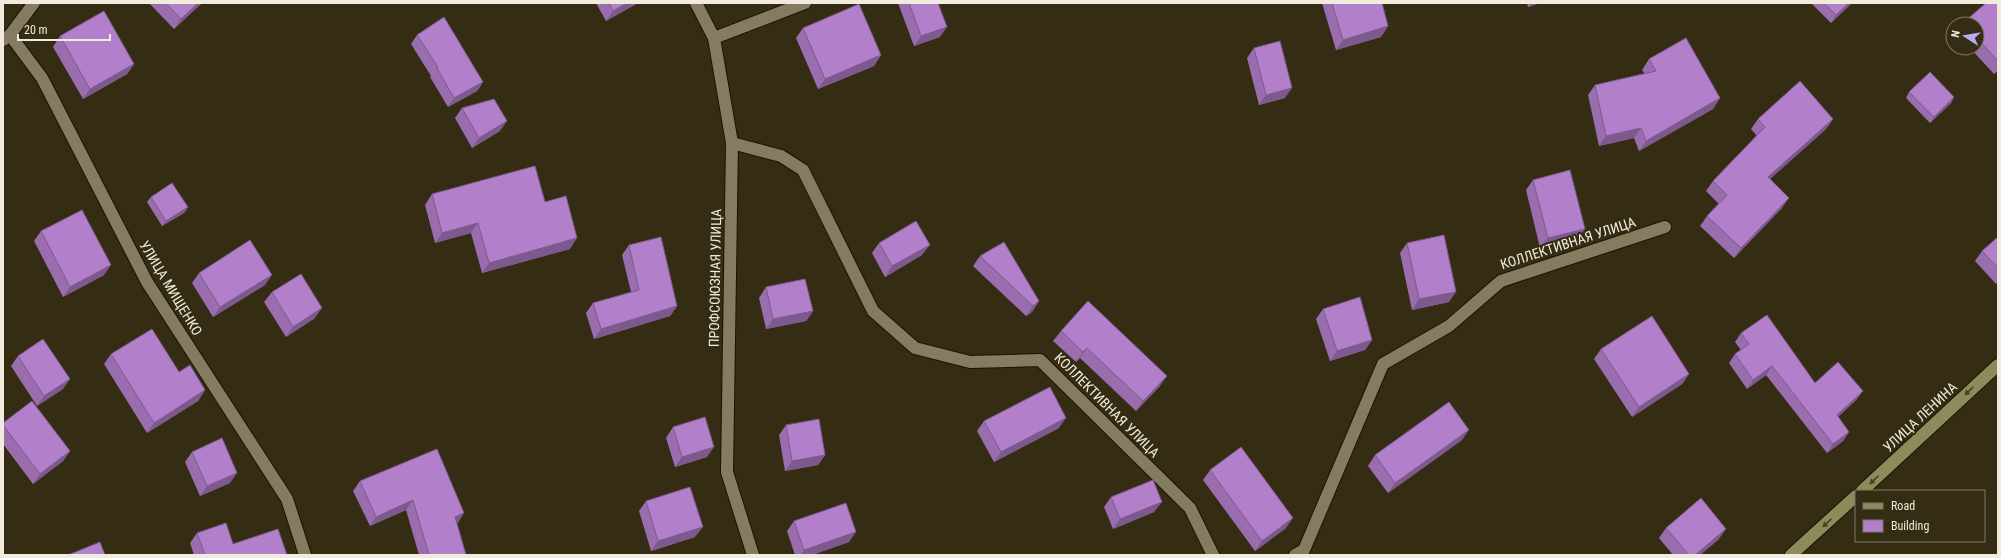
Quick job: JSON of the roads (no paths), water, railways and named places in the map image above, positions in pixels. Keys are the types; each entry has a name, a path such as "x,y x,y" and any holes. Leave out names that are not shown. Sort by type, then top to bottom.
{"main road":[{"name":"УЛИЦА ЛЕНИНА","path":"1863,490 1998,365"},
{"path":"1791,555 1855,497"}],"street":[{"path":"6,38 34,3"},
{"name":"ПРОФСОЮЗНАЯ УЛИЦА","path":"696,3 714,38 732,143 727,472 753,555"},
{"path":"714,38 805,3"},
{"name":"УЛИЦА МИЩЕНКО","path":"6,38 42,78 147,282 287,499 305,555"},
{"name":"КОЛЛЕКТИВНАЯ УЛИЦА","path":"732,143 781,156 803,170 873,312 915,348 970,362 1040,360 1190,508 1213,555"},
{"name":"КОЛЛЕКТИВНАЯ УЛИЦА","path":"1295,555 1304,550 1383,364 1449,326 1501,281 1665,227"}]}
